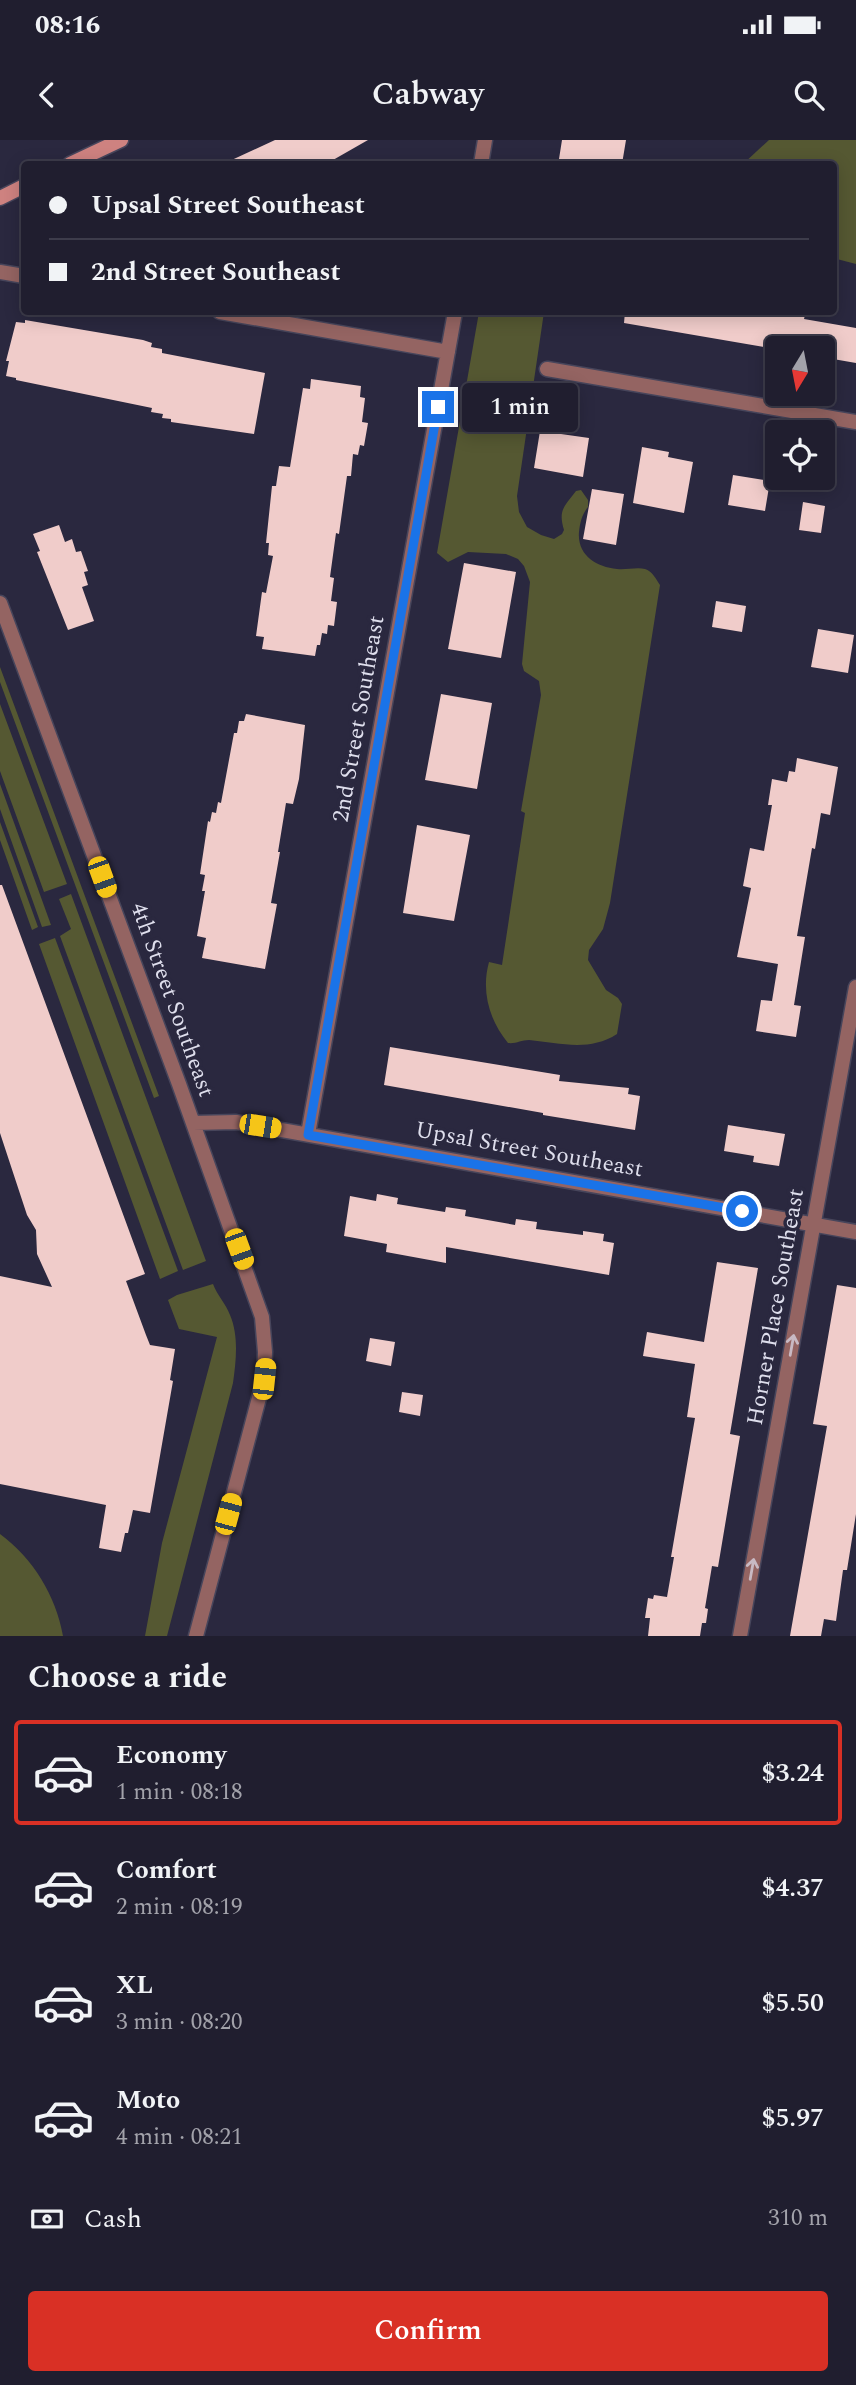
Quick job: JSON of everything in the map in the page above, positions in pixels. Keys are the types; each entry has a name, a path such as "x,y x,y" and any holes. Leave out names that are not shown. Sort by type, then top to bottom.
{"main road":[{"path":"76,161 121,140"},
{"path":"0,198 21,188"}],"street":[{"path":"482,161 485,140"},
{"path":"0,272 21,276"},
{"path":"237,315 447,352"},
{"name":"2nd Street Southeast","path":"308,1135 454,315"},
{"path":"547,369 856,422"},
{"name":"4th Street Southeast","path":"0,603 194,1123 257,1300 264,1337 264,1379 196,1636"},
{"name":"Horner Place Southeast","path":"740,1636 856,987"},
{"name":"Upsal Street Southeast","path":"194,1123 236,1122 856,1232"}],"green space":[{"path":"769,140 856,140 856,264 837,259 837,161 746,161"},
{"path":"478,315 544,315 517,496 519,512 527,527 554,539 564,530 563,509 576,491 581,490 588,500 588,507 582,519 579,540 589,558 609,568 642,568 654,575 660,585 610,903 603,929 589,950 588,960 606,990 622,1004 617,1034 606,1040 585,1045 529,1040 508,1043 496,1025 488,1005 486,984 489,962 502,965 525,813 521,811 541,695 539,681 524,671 522,664 530,582 518,559 506,554 468,552 448,562 437,553"},
{"path":"0,667 159,1096 154,1098 0,682"},
{"path":"0,704 67,884 44,892 0,771"},
{"path":"0,784 51,925 42,927 0,809"},
{"path":"0,822 38,927 32,930 0,840"},
{"path":"71,894 206,1261 183,1270 60,936 71,929 59,899"},
{"path":"55,938 178,1271 160,1279 39,944"},
{"path":"213,1284 228,1311 235,1331 233,1383 167,1636 145,1636 162,1543 217,1337 179,1329 168,1300"},
{"path":"0,1534 33,1566 49,1592 63,1636 0,1636"}],"building":[{"path":"275,140 368,140 331,161 230,161"},
{"path":"562,140 626,140 622,161 559,159"},
{"path":"625,315 805,315 804,319 856,328 856,363 835,359 835,336 765,336 764,347 624,323"},
{"path":"25,320 143,340 152,343 151,347 162,349 162,353 265,373 254,434 171,422 171,419 162,418 163,414 151,412 152,408 6,376 9,361 6,361 16,322 25,323"},
{"path":"311,379 361,386 360,397 365,398 362,422 368,423 364,446 360,445 358,455 353,454 351,476 347,476 339,534 336,533 330,577 334,578 331,601 337,602 334,626 328,625 327,634 322,633 315,656 262,649 264,637 256,636 262,592 266,593 273,556 268,555 269,543 266,543 272,486 276,486 279,466 290,467 303,388 310,389"},
{"path":"540,431 589,438 583,477 534,468"},
{"path":"642,447 669,452 668,457 693,462 684,513 633,503"},
{"path":"733,475 765,480 765,490 768,490 765,511 728,505"},
{"path":"592,489 624,494 616,545 583,539"},
{"path":"803,502 825,506 821,533 799,530"},
{"path":"59,525 65,542 72,539 76,552 81,551 88,571 84,572 88,585 82,587 94,621 68,630 37,552 40,551 33,534"},
{"path":"464,563 516,572 501,658 448,649"},
{"path":"716,601 746,606 742,632 712,627"},
{"path":"818,629 854,635 848,673 811,667"},
{"path":"441,694 492,703 477,789 425,780"},
{"path":"246,714 305,725 299,779 293,804 286,803 271,903 277,904 265,969 202,958 206,938 197,936 205,891 202,891 205,875 200,874 208,821 210,822 212,812 216,813 218,802 221,803 234,733 237,733 239,721 244,721"},
{"path":"797,758 838,767 830,815 821,813 815,849 812,848 797,936 805,937 794,1005 801,1006 796,1037 756,1031 761,1000 772,1001 778,964 737,957 751,888 743,886 750,848 764,851 772,805 768,805 772,779 787,782 789,771 795,772"},
{"path":"417,825 470,835 454,921 403,913"},
{"path":"0,885 145,1274 126,1281 146,1335 150,1345 175,1349 170,1380 173,1381 150,1513 133,1510 121,1552 99,1548 106,1505 0,1484 0,1276 52,1287 37,1254 36,1230 27,1215 0,1133"},
{"path":"390,1047 560,1075 559,1081 629,1088 628,1094 640,1096 635,1130 384,1085"},
{"path":"728,1125 785,1134 779,1166 753,1162 754,1156 724,1151"},
{"path":"377,1194 398,1198 397,1204 445,1212 446,1207 466,1210 465,1216 515,1225 516,1219 537,1222 536,1229 583,1235 583,1231 604,1234 603,1241 614,1243 609,1275 446,1247 446,1263 386,1252 387,1244 344,1236 350,1196 376,1201"},
{"path":"717,1262 758,1268 730,1434 740,1436 718,1567 712,1566 705,1608 708,1609 706,1623 702,1623 700,1636 648,1636 650,1618 645,1618 648,1598 653,1599 654,1595 667,1597 674,1557 671,1557 695,1418 687,1417 695,1364 643,1356 647,1332 704,1342"},
{"path":"837,1285 856,1288 856,1514 847,1570 843,1570 836,1621 824,1619 821,1636 790,1636 827,1426 813,1424"},
{"path":"370,1338 395,1342 391,1366 366,1361"},
{"path":"402,1392 423,1395 420,1416 399,1412"}],"route":[{"path":"438,407 308,1135 742,1211"}]}
